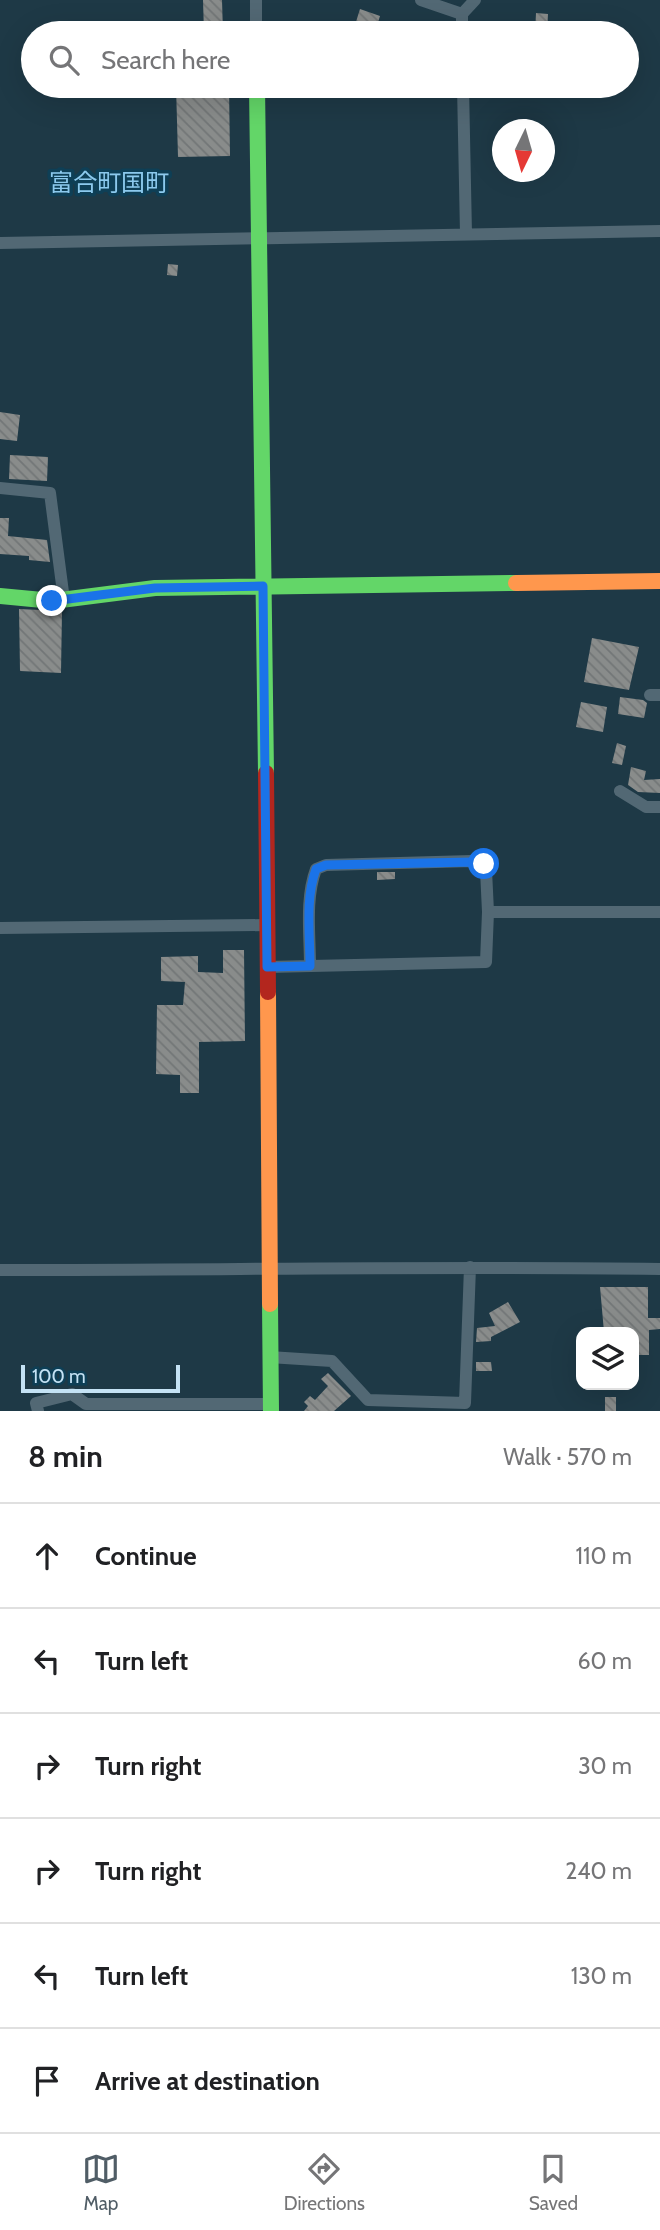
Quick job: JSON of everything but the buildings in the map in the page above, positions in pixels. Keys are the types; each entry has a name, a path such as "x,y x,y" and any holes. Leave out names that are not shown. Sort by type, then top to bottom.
{"street":[{"path":"256,0 256,21"},
{"path":"421,0 468,5"},
{"path":"38,1411 36,1403 72,1394 86,1404 271,1407 257,98"},
{"path":"463,98 466,234"},
{"path":"0,243 660,231"},
{"path":"0,488 50,493 64,600"},
{"path":"0,596 64,600 155,588 660,582"},
{"path":"620,790 646,807 660,807"},
{"path":"267,967 486,962 488,912 484,864 326,865 316,869 309,904 310,966"},
{"path":"488,912 660,912"},
{"path":"0,928 266,925"},
{"path":"269,1357 332,1361 368,1401 466,1403 470,1267"},
{"path":"0,1270 470,1267 660,1269"}],"traffic: fast":[{"path":"257,98 266,773"},
{"path":"0,596 53,601 155,588 516,583"},
{"path":"270,1304 271,1411"}],"traffic: slow":[{"path":"516,583 660,581"},
{"path":"268,992 270,1304"}],"traffic: jam":[{"path":"266,773 268,992"}],"district":[{"name":"富合町国町","path":"109,182"}],"route":[{"path":"52,601 155,588 263,586 267,967 310,966 309,904 316,869 326,865 484,864"}]}
